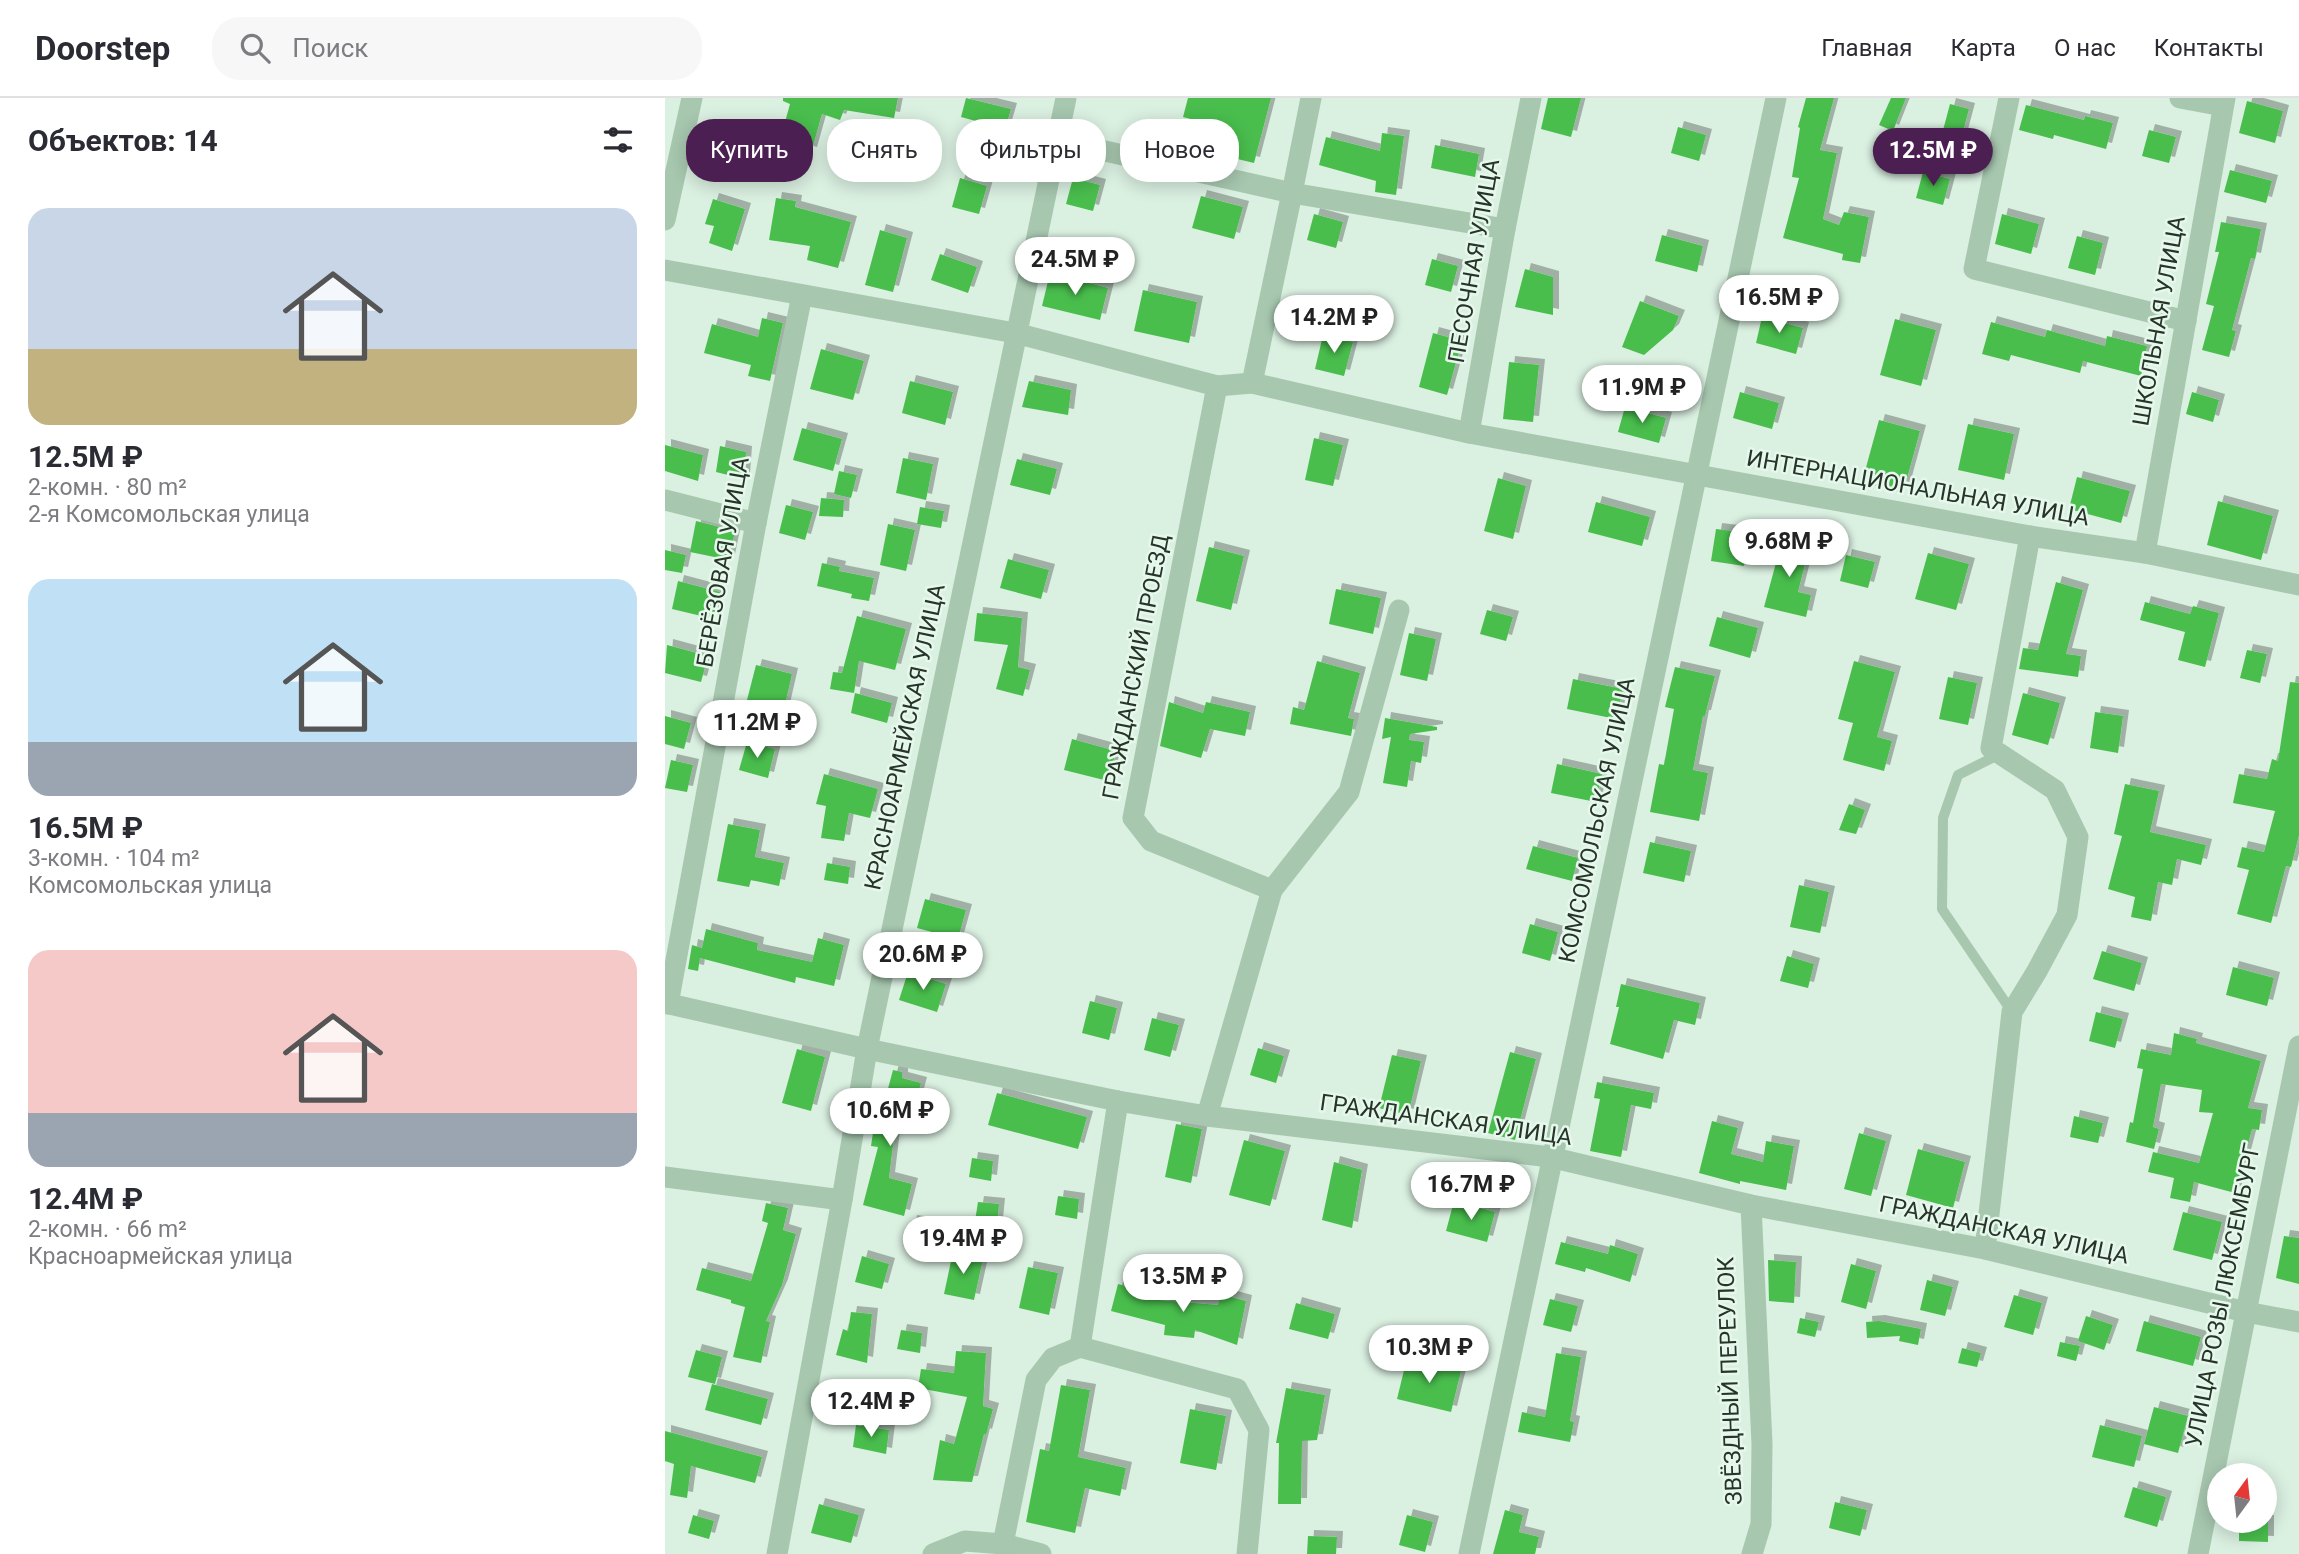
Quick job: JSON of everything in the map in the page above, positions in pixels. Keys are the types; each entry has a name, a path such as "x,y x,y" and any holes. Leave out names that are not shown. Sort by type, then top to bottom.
{"street":[{"path":"665,220 692,98"},
{"name":"КРАСНОАРМЕЙСКАЯ УЛИЦА","path":"1061,119 1066,98"},
{"path":"1251,383 1311,98"},
{"name":"ПЕСОЧНАЯ УЛИЦА","path":"1469,433 1531,98"},
{"name":"КОМСОМОЛЬСКАЯ УЛИЦА","path":"1469,1554 1776,98"},
{"path":"2010,98 1974,269 2186,321"},
{"path":"2180,98 2224,102"},
{"name":"ШКОЛЬНАЯ УЛИЦА","path":"2145,553 2224,102"},
{"path":"1106,151 1291,193 1505,229"},
{"name":"КРАСНОАРМЕЙСКАЯ УЛИЦА","path":"777,1554 867,1049 1047,182"},
{"name":"ИНТЕРНАЦИОНАЛЬНАЯ УЛИЦА","path":"665,270 1015,334 1217,386 1251,383 1469,433 2030,537 2145,553 2299,585"},
{"name":"БЕРЁЗОВАЯ УЛИЦА","path":"666,1004 756,523 802,295"},
{"name":"ГРАЖДАНСКИЙ ПРОЕЗД","path":"1217,386 1133,818 1151,841 1272,890"},
{"path":"665,500 756,523"},
{"path":"1985,1249 2012,1012 2038,971 2067,915 2078,837 2055,790 1991,748 2030,537"},
{"path":"1207,1116 1272,890 1349,792 1399,610"},
{"name":"ГРАЖДАНСКАЯ УЛИЦА","path":"666,1004 1118,1101 1207,1116 1551,1157 1751,1205 1985,1249 2246,1312 2299,1322"},
{"name":"УЛИЦА РОЗЫ ЛЮКСЕМБУРГ","path":"2198,1554 2299,1046"},
{"path":"1080,1347 1118,1101"},
{"path":"665,1177 842,1200"},
{"name":"ЗВЁЗДНЫЙ ПЕРЕУЛОК","path":"1751,1205 1762,1444 1761,1524 1752,1554"},
{"path":"1003,1544 1036,1380 1053,1358 1080,1347 1237,1389 1259,1430 1247,1554"},
{"path":"933,1554 965,1541 1003,1544 1041,1554"}],"lane":[{"path":"2000,754 1958,775 1943,818 1942,909 2012,1012"}],"building":[{"path":"783,98 898,98 894,118 844,110 840,119 822,114 813,146 813,119 786,119 790,104 783,101"},
{"path":"966,98 1011,109 1008,119 961,117"},
{"path":"1188,98 1271,98 1254,163 1239,159 1239,119 1183,117"},
{"path":"1548,98 1581,98 1571,137 1541,129"},
{"path":"1806,98 1834,98 1820,150 1837,153 1823,219 1839,225 1844,212 1869,217 1860,263 1842,260 1843,254 1783,238 1799,178 1792,177 1800,128 1798,127"},
{"path":"1891,98 1906,98 1893,131 1879,125"},
{"path":"2247,101 2283,111 2275,143 2239,133"},
{"path":"1950,104 1969,109 1961,139 1942,134"},
{"path":"2026,105 2084,120 2085,116 2113,123 2106,149 2054,135 2053,139 2019,130"},
{"path":"1678,127 1706,135 1699,161 1671,153"},
{"path":"2149,130 2176,137 2169,163 2142,156"},
{"path":"1382,133 1404,136 1396,195 1375,192 1376,181 1319,165 1326,137 1380,151"},
{"path":"1435,145 1479,154 1475,177 1431,168"},
{"path":"2230,170 2272,181 2266,203 2224,192"},
{"path":"1923,172 1950,179 1943,205 1916,198"},
{"path":"959,182 987,186 979,214 952,207"},
{"path":"1072,182 1100,185 1093,211 1066,204"},
{"path":"1201,196 1243,207 1234,239 1192,228"},
{"path":"776,198 796,201 795,207 851,222 838,268 807,260 810,246 769,240"},
{"path":"713,199 745,209 732,251 709,243 714,226 705,224"},
{"path":"1314,214 1343,222 1336,248 1307,240"},
{"path":"2002,214 2039,224 2031,254 1995,244"},
{"path":"2221,222 2261,229 2255,259 2251,258 2232,330 2236,331 2229,357 2202,350 2214,306 2206,304 2219,252 2215,252"},
{"path":"880,230 907,238 893,292 865,285"},
{"path":"1662,235 1703,246 1697,272 1655,261"},
{"path":"2077,236 2103,243 2095,275 2068,268"},
{"path":"940,254 977,267 968,293 931,280"},
{"path":"1432,259 1458,266 1451,292 1425,285"},
{"path":"1525,269 1553,277 1553,315 1515,307"},
{"path":"1050,273 1108,288 1100,320 1042,306"},
{"path":"1143,290 1197,302 1189,343 1134,331"},
{"path":"1640,301 1679,316 1673,330 1644,355 1622,347"},
{"path":"1762,317 1803,328 1796,354 1756,343"},
{"path":"762,318 783,323 770,381 748,376 751,365 704,353 712,324 758,337"},
{"path":"1895,319 1936,330 1921,386 1880,375"},
{"path":"1991,322 2045,337 2047,330 2105,346 2107,336 2147,346 2141,376 2083,361 2080,373 2011,355 2009,361 1982,354"},
{"path":"1433,333 1462,341 1447,395 1419,387"},
{"path":"1323,335 1353,342 1344,376 1315,369"},
{"path":"821,349 864,361 853,400 810,389"},
{"path":"1509,362 1539,365 1533,422 1503,419"},
{"path":"910,381 953,392 945,425 902,413"},
{"path":"1029,381 1071,390 1068,415 1022,407"},
{"path":"1592,381 1612,384 1608,407 1588,403"},
{"path":"1740,392 1779,403 1772,429 1733,418"},
{"path":"2192,392 2219,400 2213,422 2186,414"},
{"path":"1625,407 1666,418 1659,443 1618,432"},
{"path":"1879,420 1920,431 1903,493 1862,482"},
{"path":"1968,424 2014,434 2004,480 1958,470"},
{"path":"802,428 842,439 833,471 793,460"},
{"path":"1314,438 1343,445 1333,486 1305,480"},
{"path":"665,445 703,455 698,481 665,471"},
{"path":"720,446 746,452 744,479 716,472"},
{"path":"903,458 933,464 926,500 896,493"},
{"path":"1017,459 1057,469 1050,495 1010,485"},
{"path":"839,471 857,475 851,498 834,494"},
{"path":"2077,477 2130,491 2121,523 2069,509"},
{"path":"1498,478 1526,486 1513,539 1484,531"},
{"path":"821,498 844,500 843,517 819,516"},
{"path":"2218,501 2273,516 2261,560 2207,545"},
{"path":"1596,502 1650,517 1642,546 1588,532"},
{"path":"786,505 813,512 805,540 779,533"},
{"path":"920,507 944,511 941,528 917,524"},
{"path":"696,521 735,531 729,560 690,552"},
{"path":"888,524 915,530 906,571 880,565"},
{"path":"1716,529 1749,533 1744,566 1711,561"},
{"path":"1783,537 1810,544 1798,592 1811,595 1806,617 1764,607"},
{"path":"1209,547 1244,556 1231,610 1196,601"},
{"path":"665,550 686,555 682,573 665,570"},
{"path":"1928,553 1969,564 1956,610 1915,599"},
{"path":"1846,555 1875,562 1868,588 1840,581"},
{"path":"1008,559 1049,570 1041,599 1000,588"},
{"path":"822,563 840,567 839,571 874,578 869,601 851,598 852,594 817,586"},
{"path":"678,581 720,592 714,619 672,609"},
{"path":"2056,582 2083,590 2066,654 2081,656 2078,677 2019,669 2023,648 2038,650"},
{"path":"1336,589 1381,598 1373,634 1329,624"},
{"path":"2145,602 2190,614 2193,606 2219,613 2205,667 2178,660 2185,632 2140,620"},
{"path":"1487,610 1513,617 1506,641 1480,634"},
{"path":"977,613 1022,618 1018,667 1030,670 1023,696 996,689 1008,645 974,641"},
{"path":"857,616 906,629 895,670 859,661 854,693 830,689 833,672 842,673"},
{"path":"1717,617 1758,628 1750,658 1709,646"},
{"path":"1409,633 1436,639 1427,681 1400,675"},
{"path":"667,645 708,656 701,682 665,673"},
{"path":"2247,650 2267,654 2260,683 2240,678"},
{"path":"1317,661 1360,673 1348,718 1354,719 1351,736 1290,724 1293,707 1304,710"},
{"path":"1854,661 1895,672 1877,737 1892,741 1884,771 1843,760 1853,723 1838,719"},
{"path":"756,665 792,674 784,709 747,700"},
{"path":"1675,667 1715,676 1703,716 1693,770 1708,773 1699,821 1650,812 1659,764 1664,765 1674,709 1665,707"},
{"path":"1948,677 1977,683 1968,725 1939,719"},
{"path":"1573,679 1623,689 1616,719 1567,709"},
{"path":"2290,682 2299,683 2299,835 2291,867 2286,866 2271,923 2237,914 2249,870 2237,867 2242,847 2264,852 2275,811 2233,803 2239,774 2267,779 2272,759 2278,761"},
{"path":"855,693 892,703 887,723 851,713"},
{"path":"2023,693 2060,703 2048,745 2012,735"},
{"path":"1169,702 1203,713 1206,702 1250,712 1245,736 1210,729 1201,758 1160,746"},
{"path":"2095,712 2123,716 2118,753 2090,748"},
{"path":"665,716 691,723 684,749 665,744"},
{"path":"1385,718 1437,727 1437,730 1410,734 1409,740 1424,742 1421,763 1411,761 1407,787 1383,783 1391,737 1382,739"},
{"path":"1072,739 1116,751 1108,781 1064,770"},
{"path":"747,742 775,749 768,778 739,770"},
{"path":"671,760 693,765 687,792 665,788"},
{"path":"1557,764 1602,774 1596,802 1551,793"},
{"path":"824,774 878,789 870,818 849,813 844,841 821,838 826,806 816,804"},
{"path":"2125,784 2159,791 2150,832 2206,845 2201,865 2177,859 2172,885 2158,882 2151,921 2131,917 2135,897 2108,889 2122,836 2114,834"},
{"path":"1849,804 1865,810 1856,834 1839,830"},
{"path":"728,824 760,830 755,857 784,863 779,886 751,880 749,887 717,881"},
{"path":"1650,842 1691,851 1684,882 1643,873"},
{"path":"1533,846 1578,858 1572,881 1526,869"},
{"path":"827,863 850,867 848,884 824,880"},
{"path":"1799,885 1829,892 1820,933 1790,927"},
{"path":"925,899 966,910 958,939 917,928"},
{"path":"1530,924 1558,932 1550,961 1522,953"},
{"path":"706,929 758,943 757,950 812,962 818,938 844,945 834,986 796,977 795,983 700,958 698,971 688,969 692,945 702,948"},
{"path":"2102,951 2142,963 2134,991 2093,979"},
{"path":"1787,956 1814,964 1808,988 1780,981"},
{"path":"2233,967 2274,978 2267,1006 2226,995"},
{"path":"908,972 946,984 937,1012 899,1000"},
{"path":"1621,984 1700,1003 1695,1025 1674,1020 1663,1059 1610,1044 1619,1007 1616,1007"},
{"path":"1090,1001 1117,1008 1109,1040 1082,1033"},
{"path":"2096,1012 2123,1019 2115,1048 2089,1041"},
{"path":"1152,1018 1179,1025 1170,1057 1144,1050"},
{"path":"2174,1033 2197,1039 2196,1043 2261,1061 2248,1108 2262,1110 2259,1130 2252,1129 2235,1193 2194,1182 2190,1202 2170,1198 2174,1178 2148,1172 2153,1152 2199,1163 2213,1113 2199,1112 2202,1090 2161,1084 2153,1127 2159,1129 2154,1149 2126,1142 2130,1122 2133,1123 2143,1069 2137,1068 2141,1049 2171,1055"},
{"path":"1258,1048 1284,1056 1276,1083 1250,1075"},
{"path":"797,1049 825,1057 811,1111 782,1103"},
{"path":"1510,1052 1536,1059 1515,1140 1488,1133"},
{"path":"1392,1055 1421,1061 1408,1115 1379,1108"},
{"path":"893,1070 902,1072 902,1078 921,1083 914,1109 899,1105 895,1128 889,1178 912,1184 904,1216 863,1205 878,1147 871,1146 877,1106 883,1107"},
{"path":"1597,1082 1654,1093 1651,1109 1631,1105 1621,1157 1590,1151 1600,1099 1594,1098"},
{"path":"997,1093 1087,1117 1078,1149 988,1125"},
{"path":"2074,1116 2103,1123 2098,1143 2070,1137"},
{"path":"1712,1121 1738,1128 1731,1154 1763,1162 1766,1141 1794,1146 1786,1190 1740,1181 1740,1184 1699,1173"},
{"path":"1176,1124 1202,1129 1191,1183 1165,1177"},
{"path":"1859,1133 1886,1141 1871,1196 1844,1189"},
{"path":"1244,1140 1285,1151 1270,1206 1229,1195"},
{"path":"1918,1149 1965,1162 1953,1208 1906,1195"},
{"path":"972,1158 993,1161 991,1181 969,1177"},
{"path":"1334,1162 1362,1170 1352,1228 1322,1220"},
{"path":"1058,1196 1079,1199 1077,1219 1055,1215"},
{"path":"1454,1201 1495,1212 1487,1242 1446,1231"},
{"path":"978,1202 999,1204 997,1224 975,1221"},
{"path":"766,1203 788,1208 783,1230 796,1234 782,1285 766,1321 770,1322 761,1363 733,1357 745,1307 696,1290 702,1268 751,1281 768,1223 762,1221"},
{"path":"2183,1212 2222,1222 2212,1260 2173,1250"},
{"path":"911,1221 932,1224 930,1244 908,1240"},
{"path":"2284,1236 2299,1238 2299,1284 2276,1278"},
{"path":"1561,1242 1608,1254 1610,1245 1638,1254 1630,1282 1586,1268 1585,1272 1555,1264"},
{"path":"953,1252 983,1259 974,1300 944,1294"},
{"path":"862,1256 889,1264 882,1289 855,1282"},
{"path":"1768,1260 1796,1262 1794,1303 1769,1301"},
{"path":"1851,1264 1876,1271 1866,1309 1841,1302"},
{"path":"1028,1267 1058,1273 1049,1315 1019,1308"},
{"path":"1927,1280 1953,1287 1945,1316 1920,1310"},
{"path":"1118,1284 1160,1295 1158,1300 1218,1305 1220,1294 1246,1301 1237,1345 1195,1330 1194,1338 1164,1335 1165,1325 1111,1311"},
{"path":"2014,1295 2042,1303 2033,1335 2004,1327"},
{"path":"1550,1299 1578,1306 1571,1332 1543,1325"},
{"path":"1296,1303 1335,1314 1328,1339 1289,1329"},
{"path":"851,1312 872,1314 867,1363 836,1355 843,1329 848,1331"},
{"path":"2086,1316 2113,1325 2104,1350 2078,1341"},
{"path":"1800,1318 1819,1322 1815,1337 1797,1333"},
{"path":"1879,1321 1921,1329 1918,1345 1899,1341 1900,1336 1867,1338 1866,1322"},
{"path":"2144,1321 2201,1337 2193,1366 2136,1351"},
{"path":"901,1330 922,1333 920,1353 897,1349"},
{"path":"2060,1342 2080,1346 2076,1361 2057,1356"},
{"path":"1962,1348 1981,1353 1977,1367 1958,1363"},
{"path":"696,1350 722,1357 715,1384 688,1377"},
{"path":"956,1351 986,1353 983,1406 993,1409 972,1482 933,1480 940,1440 954,1444 967,1397 918,1388 921,1369 954,1373"},
{"path":"1556,1353 1581,1357 1570,1421 1574,1422 1570,1442 1518,1432 1522,1412 1545,1417"},
{"path":"1407,1358 1461,1371 1451,1412 1397,1399"},
{"path":"712,1384 768,1399 761,1425 705,1410"},
{"path":"1061,1385 1090,1390 1078,1457 1126,1468 1120,1496 1085,1488 1075,1533 1026,1522 1040,1449 1049,1451"},
{"path":"1286,1388 1325,1395 1317,1440 1302,1441 1301,1504 1278,1504 1279,1443 1276,1443"},
{"path":"2154,1407 2188,1416 2178,1453 2144,1444"},
{"path":"1190,1409 1226,1416 1216,1470 1180,1463"},
{"path":"856,1425 889,1430 886,1454 853,1447"},
{"path":"2100,1425 2142,1436 2134,1467 2092,1457"},
{"path":"665,1431 762,1457 755,1483 691,1466 687,1498 670,1495 674,1464 665,1461"},
{"path":"2133,1487 2166,1497 2157,1527 2124,1517"},
{"path":"1835,1502 1867,1510 1860,1536 1829,1528"},
{"path":"819,1504 859,1515 851,1543 811,1533"},
{"path":"1505,1510 1523,1515 1519,1532 1539,1537 1535,1554 1493,1554"},
{"path":"693,1515 714,1521 709,1539 688,1533"},
{"path":"1407,1515 1433,1522 1425,1552 1399,1545"},
{"path":"2239,1533 2268,1533 2268,1542 2239,1541"},
{"path":"1308,1536 1337,1537 1336,1554 1307,1554"}]}
